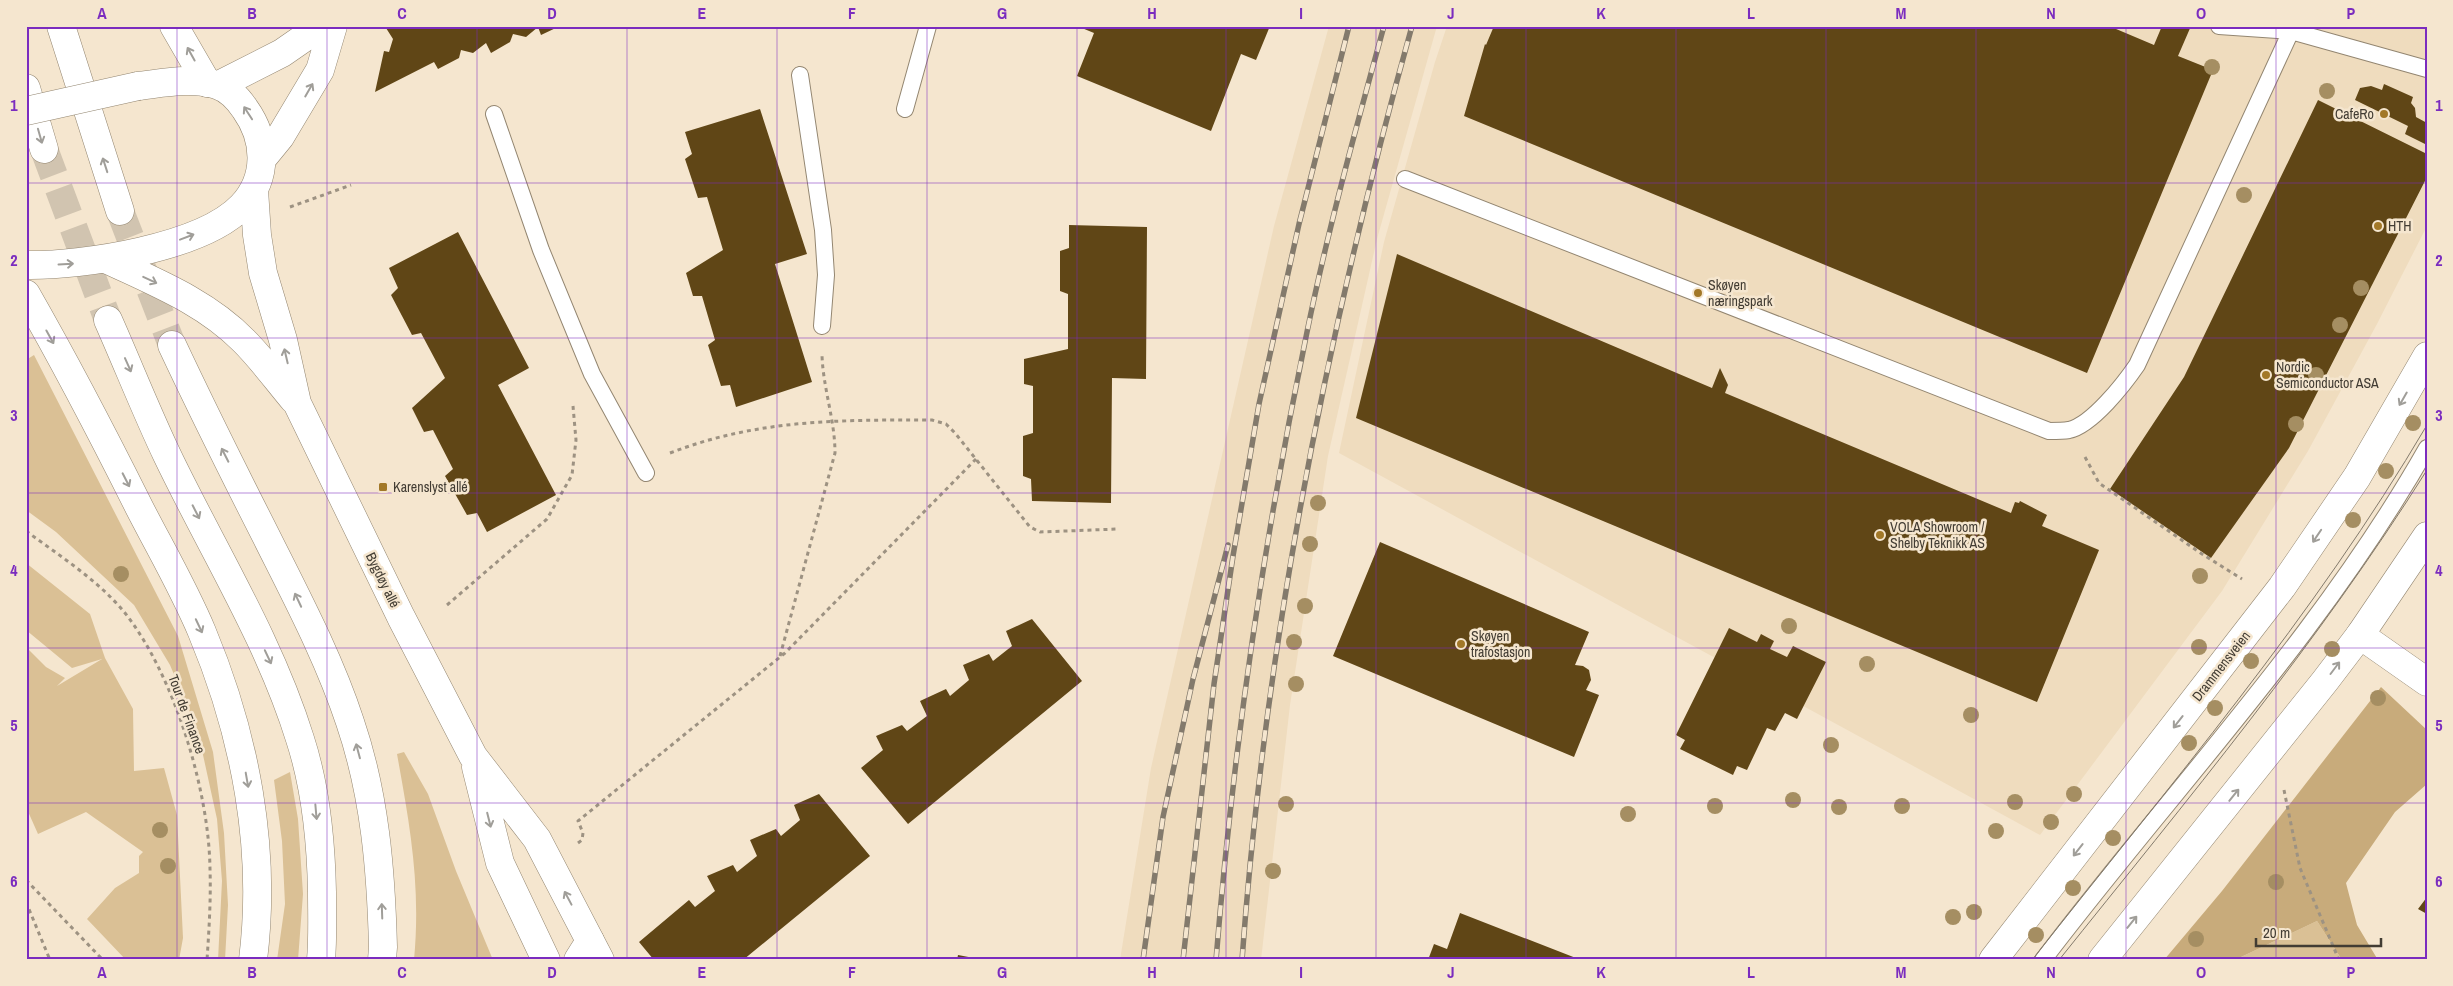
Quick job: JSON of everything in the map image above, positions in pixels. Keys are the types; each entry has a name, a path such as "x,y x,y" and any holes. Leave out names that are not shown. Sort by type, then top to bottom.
{"main road":[{"path":"61,26 120,211"},
{"path":"174,26 213,84"},
{"path":"213,84 282,54 321,26"},
{"path":"262,159 280,137 320,70 333,26"},
{"path":"26,111 138,86 188,81 213,84 232,94 251,118 260,142 262,159 259,179 254,190 242,206 226,219 202,231 169,243 106,259 26,265"},
{"path":"26,88 44,149"},
{"name":"Bygdøy allé","path":"254,190 257,235 263,273 297,403 401,617 473,756 537,839 589,954"},
{"name":"Bygdøy allé","path":"106,259 175,291 210,313 245,342 297,403"},
{"path":"26,294 94,418 167,562 201,630 218,673 242,756 253,824 257,884 253,960"},
{"path":"108,320 167,455 244,605 280,682 301,739 315,800 322,864 323,944 321,960"},
{"path":"172,345 289,582 322,653 350,722 369,791 380,866 382,960"},
{"name":"Drammensveien","path":"1992,960 2282,586 2357,477 2427,356"},
{"path":"2102,960 2360,635 2427,536"},
{"path":"2360,635 2427,682"},
{"name":"Bygdøy allé","path":"473,756 500,863 546,960"}],"lane":[{"path":"905,109 928,26"},
{"path":"2219,26 2292,29 2427,70"},
{"path":"1405,179 2049,431 2071,430 2093,416 2120,389 2137,365 2292,29"},
{"path":"800,74 823,230 826,275 822,326"},
{"path":"494,114 541,250 592,374 644,469"},
{"path":"2043,960 2196,771 2317,616 2384,518 2427,448"}],"path":[{"path":"290,207 351,185"},
{"path":"780,656 835,453 822,375 822,326"},
{"path":"447,605 547,519 572,474 576,440 573,410 574,398 592,374"},
{"path":"644,469 692,444 746,431 798,422 831,420 932,420 946,424 1030,527 1040,532 1118,529"},
{"path":"2071,430 2099,483 2202,554 2242,579"},
{"path":"583,833 578,821 780,656 976,459"},
{"name":"Tour de Finance","path":"26,531 99,588 125,613 164,680 182,725 197,776 206,826 210,868 207,960"},
{"path":"2284,790 2300,868 2339,960"},
{"path":"26,880 103,960"},
{"path":"26,902 50,960"}],"shaded area":[{"path":"1329,26 1437,26 1377,239 1328,456 1290,705 1261,960 1120,960 1151,768 1274,226"},
{"path":"1447,26 2427,26 2427,226 2377,324 2308,451 2222,591 2040,835 1339,453 1384,242"},
{"path":"34,355 178,636 213,752 224,833 228,905 225,960 218,960 222,881 217,819 198,732 170,665 134,605 56,532 26,510 26,360"},
{"path":"26,563 90,614 105,658 133,709 134,771 164,768 177,815 183,938 179,960 126,960 87,919 115,888 139,873 139,856 143,852 86,812 38,834 26,807 26,647 46,667 65,678 57,686 102,659 72,668 26,630"},
{"path":"2381,687 2427,730 2427,784 2395,812 2346,883 2357,925 2378,960 2342,960 2317,921 2241,957 2242,960 2164,960 2222,891"},
{"path":"404,752 428,794 456,871 493,960 414,960 416,907 413,856 397,754"},
{"path":"290,772 298,819 303,894 298,960 277,960 285,904 282,841 274,780"},
{"path":"2317,921 2342,960 2242,960 2241,957"}],"building":[{"path":"389,26 560,26 541,35 538,27 526,37 513,34 510,42 491,53 486,43 473,53 461,50 459,58 438,69 434,62 375,92 384,51 389,52 393,39 386,28"},
{"path":"1077,26 1270,26 1256,60 1241,54 1211,131 1077,76 1094,33"},
{"path":"1494,26 2109,26 2154,45 2162,26 2191,26 2178,56 2213,70 2087,373 1464,116 1485,44"},
{"path":"2384,84 2413,97 2411,103 2415,108 2416,117 2427,123 2427,145 2405,134 2408,126 2355,100 2360,88 2371,86 2382,90"},
{"path":"2318,100 2427,154 2427,177 2289,448 2211,558 2110,489 2184,377"},
{"path":"760,109 807,254 775,264 812,382 736,407 730,385 721,386 708,345 715,340 702,296 693,296 686,273 723,250 707,197 698,198 685,159 692,154 685,132"},
{"path":"1069,225 1147,227 1146,379 1112,378 1111,503 1032,501 1031,479 1023,476 1023,436 1033,433 1033,386 1024,384 1024,359 1068,349 1068,294 1060,291 1060,251 1069,248"},
{"path":"458,232 529,368 498,385 556,495 487,532 477,513 467,515 445,476 453,469 433,430 424,432 412,408 445,378 421,333 412,335 391,295 398,288 389,268"},
{"path":"1397,254 1712,388 1720,368 1728,385 1725,393 2011,513 2015,502 2019,503 2020,501 2047,515 2042,526 2099,550 2037,702 1356,418"},
{"name":"Skøyen trafostasjon","path":"1380,542 1589,632 1575,665 1583,666 1589,670 1591,680 1586,690 1599,695 1574,757 1333,656"},
{"path":"1032,619 1082,681 908,824 861,768 883,750 876,736 902,725 907,731 927,716 920,701 946,689 950,696 969,680 963,665 989,654 993,661 1012,646 1006,631"},
{"path":"1729,628 1757,642 1761,634 1774,641 1770,649 1787,657 1793,646 1826,662 1797,719 1785,713 1775,731 1767,728 1747,770 1737,766 1733,775 1680,749 1685,740 1676,735"},
{"path":"819,794 870,856 743,960 654,960 639,942 689,900 695,907 715,891 707,876 733,865 737,872 757,856 750,840 776,829 781,836 800,820 794,805"},
{"path":"2427,897 2427,914 2418,909"},
{"path":"1460,913 1581,960 1428,960 1434,944 1447,949"},
{"path":"958,955 979,959 979,960 957,960"}],"tunnel":[{"path":"44,149 108,320"},
{"path":"120,211 172,345"}],"tram line":[{"path":"2032,960 2187,765 2288,633 2337,565 2427,425"},
{"path":"2059,960 2203,780 2296,659 2342,597 2427,470"}],"railway":[{"path":"1183,960 1214,684 1233,556 1259,404 1299,224 1349,26"},
{"path":"1216,960 1231,802 1241,723 1264,566 1291,410 1333,217 1384,26"},
{"path":"1242,960 1252,841 1266,723 1283,606 1304,488 1353,256 1412,26"},
{"path":"1143,960 1163,817 1193,679 1228,545"}],"place":[{"name":"CafeRo","path":"2384,114"},
{"name":"HTH","path":"2378,226"},
{"name":"Skøyen næringspark","path":"1698,293"},
{"name":"Nordic Semiconductor ASA","path":"2266,375"},
{"name":"Karenslyst allé","path":"383,487"},
{"name":"VOLA Showroom / Shelby Teknikk AS","path":"1880,535"},
{"name":"Skøyen trafostasjon","path":"1461,644"}]}
